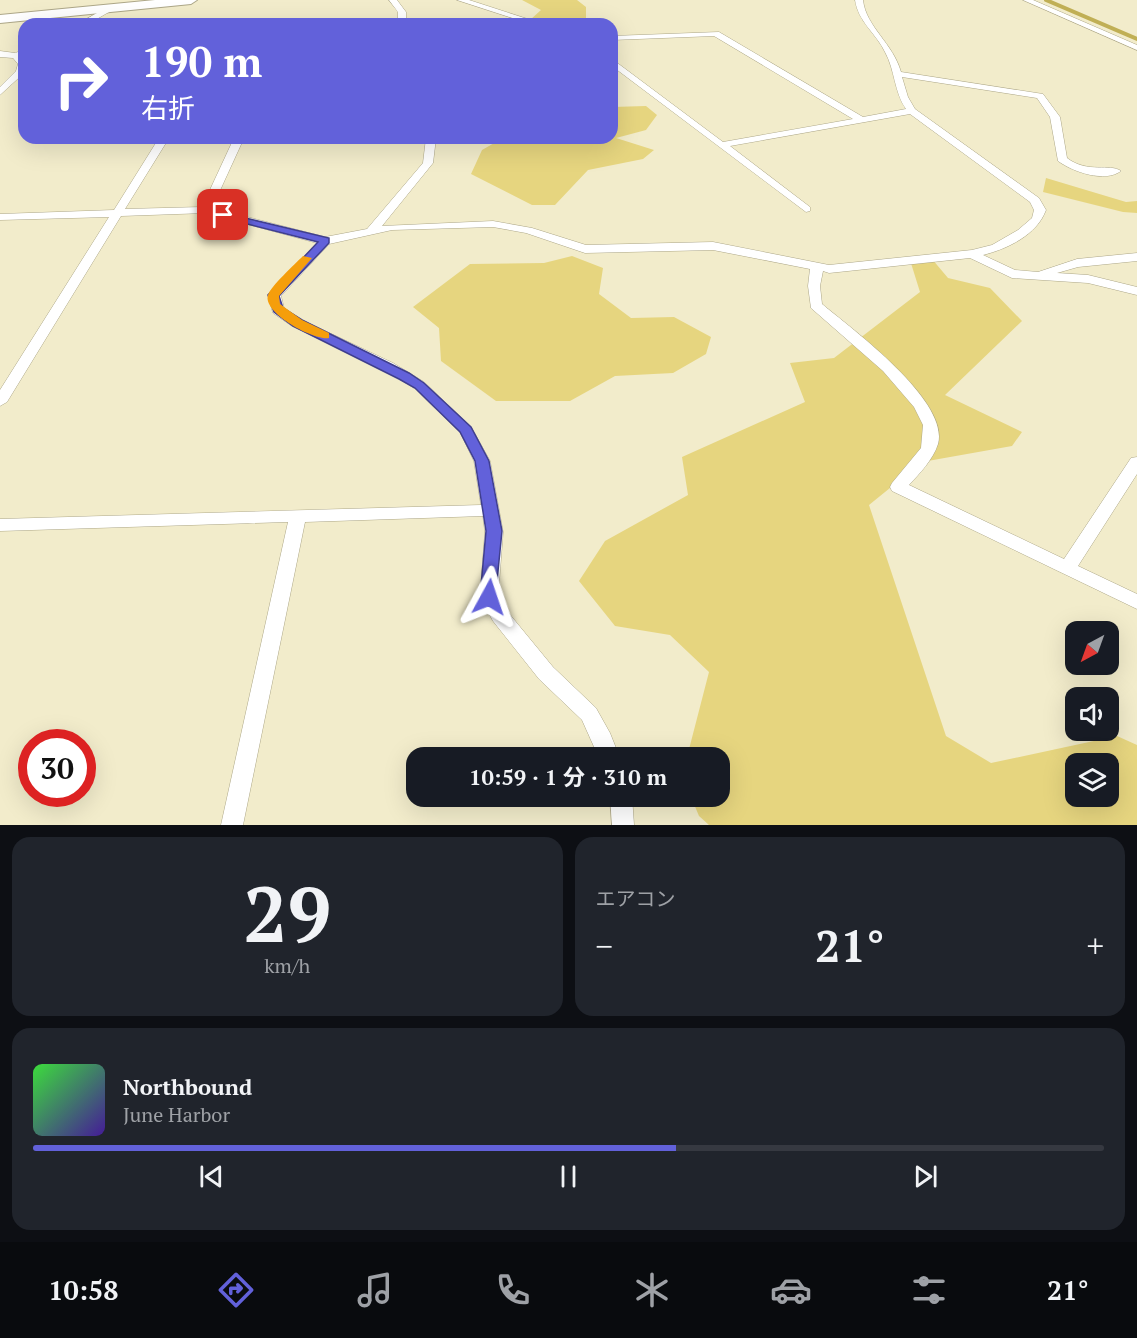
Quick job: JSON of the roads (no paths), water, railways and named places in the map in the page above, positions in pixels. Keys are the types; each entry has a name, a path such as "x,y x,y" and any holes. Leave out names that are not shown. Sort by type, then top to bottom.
{"main road":[{"path":"0,19 119,5 191,0"}],"street":[{"path":"393,0 402,12 402,18"},
{"path":"461,0 520,18"},
{"path":"0,217 206,210 325,241 374,229 493,224 528,230 585,249 713,246 829,269 972,254 1009,243 1037,219 1040,210 1035,201 912,111 900,91 899,74 882,39 860,12 859,0"},
{"path":"1028,0 1137,48"},
{"path":"94,18 119,5"},
{"path":"618,38 716,34 862,120"},
{"path":"0,54 18,55"},
{"path":"618,67 806,209"},
{"path":"0,92 18,74"},
{"path":"899,74 1040,96 1051,105 1060,135 1062,159 1071,167 1086,171 1116,171"},
{"path":"721,145 912,111"},
{"path":"0,402 160,144"},
{"path":"206,210 237,144"},
{"path":"374,229 428,163 430,144"},
{"path":"325,241 273,295 278,310 297,323 388,366 419,386 450,412 466,430 482,461 494,531 489,597 500,616 546,674 589,714 606,747"},
{"path":"972,254 1005,271 1029,277 1088,279 1137,291"},
{"path":"1029,277 1077,263 1137,257"},
{"path":"817,267 814,286 816,305 909,387 925,408 933,427 931,445 898,488 1137,602"},
{"path":"1067,568 1137,462"},
{"path":"0,525 491,510"},
{"path":"232,825 298,516"},
{"path":"622,807 623,825"}],"waterway":[{"path":"1046,0 1137,39"}]}
